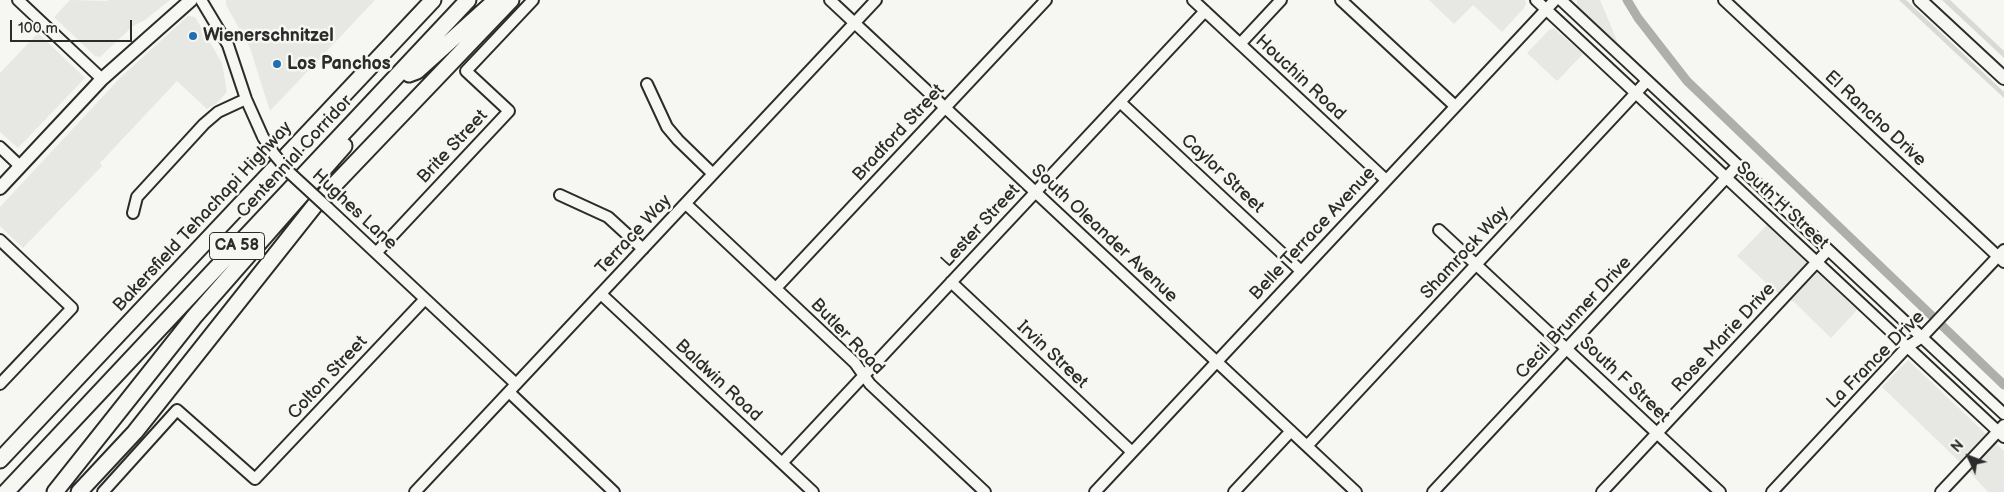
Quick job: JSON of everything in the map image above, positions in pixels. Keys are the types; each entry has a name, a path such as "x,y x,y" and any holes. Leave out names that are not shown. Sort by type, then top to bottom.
{"highway":[{"name":"Bakersfield Tehachapi Highway","path":"0,460 433,0"},
{"name":"Centennial Corridor","path":"6,492 468,0"},
{"path":"55,492 206,304 409,74 477,0"},
{"path":"409,74 417,71 496,0"},
{"path":"79,492 135,432 315,205 511,0"},
{"path":"0,447 66,391"}],"main road":[{"path":"0,188 102,79 191,0"},
{"path":"1920,0 2004,78"}],"street":[{"path":"18,0 102,79"},
{"name":"Hughes Lane","path":"201,0 228,45 246,98 263,137 274,154 290,173 516,384"},
{"name":"Brite Street","path":"376,253 509,111 466,71 533,0"},
{"name":"South Oleander Avenue","path":"830,0 1356,492"},
{"name":"Terrace Way","path":"415,492 876,0"},
{"name":"Bradford Street","path":"776,288 1046,0"},
{"name":"Houchin Road","path":"1193,0 1386,180"},
{"path":"1240,44 1281,0"},
{"path":"1341,0 1455,106"},
{"name":"South H Street","path":"1536,0 1907,347 2002,431"},
{"name":"Belle Terrace Avenue","path":"1095,492 1556,0"},
{"name":"South H Street","path":"1561,0 2004,414"},
{"name":"El Rancho Drive","path":"1724,0 2002,256"},
{"name":"Lester Street","path":"782,463 1205,11"},
{"name":"Shamrock Way","path":"1307,446 1647,81"},
{"path":"647,84 659,114 667,126 678,140 713,174"},
{"path":"133,213 137,197 204,124 218,112 246,98"},
{"name":"Caylor Street","path":"1120,102 1301,271"},
{"path":"0,147 20,166"},
{"name":"Cecil Brunner Drive","path":"1433,492 1738,165"},
{"path":"560,195 608,217 643,249"},
{"name":"Butler Road","path":"686,204 855,363 870,384 985,492"},
{"name":"South F Street","path":"1439,230 1720,492"},
{"path":"0,240 72,308 0,384"},
{"name":"Rose Marie Drive","path":"1602,492 1828,250"},
{"name":"La France Drive","path":"1772,492 1907,347 1922,338 2002,256"},
{"name":"Irvin Street","path":"951,282 1132,452"},
{"name":"Baldwin Road","path":"601,294 812,492"},
{"name":"Colton Street","path":"103,492 178,410 256,479 425,299"},
{"path":"509,392 614,492"},
{"path":"1234,492 1291,431"},
{"path":"1941,492 2002,431"}],"shaded area":[{"path":"70,0 170,0 145,20 133,26 100,57 95,56 54,17"},
{"path":"226,0 375,0 270,111 250,48 226,5"},
{"path":"1429,0 1525,0 1526,3 1524,8 1502,32 1473,5 1454,24"},
{"path":"1577,0 1600,0 1618,43 1577,8"},
{"path":"1899,0 1906,0 2004,92 2004,98"},
{"path":"1942,0 1950,0 2004,51 2004,58"},
{"path":"188,16 195,17 222,63 227,92 217,103 207,109 177,81 100,163 102,166 23,248 0,226 0,207 121,77"},
{"path":"1554,28 1583,54 1557,81 1527,53 1549,30"},
{"path":"38,33 85,78 18,148 0,132 0,73"},
{"path":"1767,225 1857,310 1831,338 1794,302 1775,291 1737,256"},
{"path":"1908,360 2004,451 2004,492 1988,492 1963,465 1882,387"}],"waterway":[{"path":"1627,0 1638,18 1687,81 2004,385"}],"place":[{"name":"Wienerschnitzel","path":"193,36"},
{"name":"Los Panchos","path":"277,64"}]}
